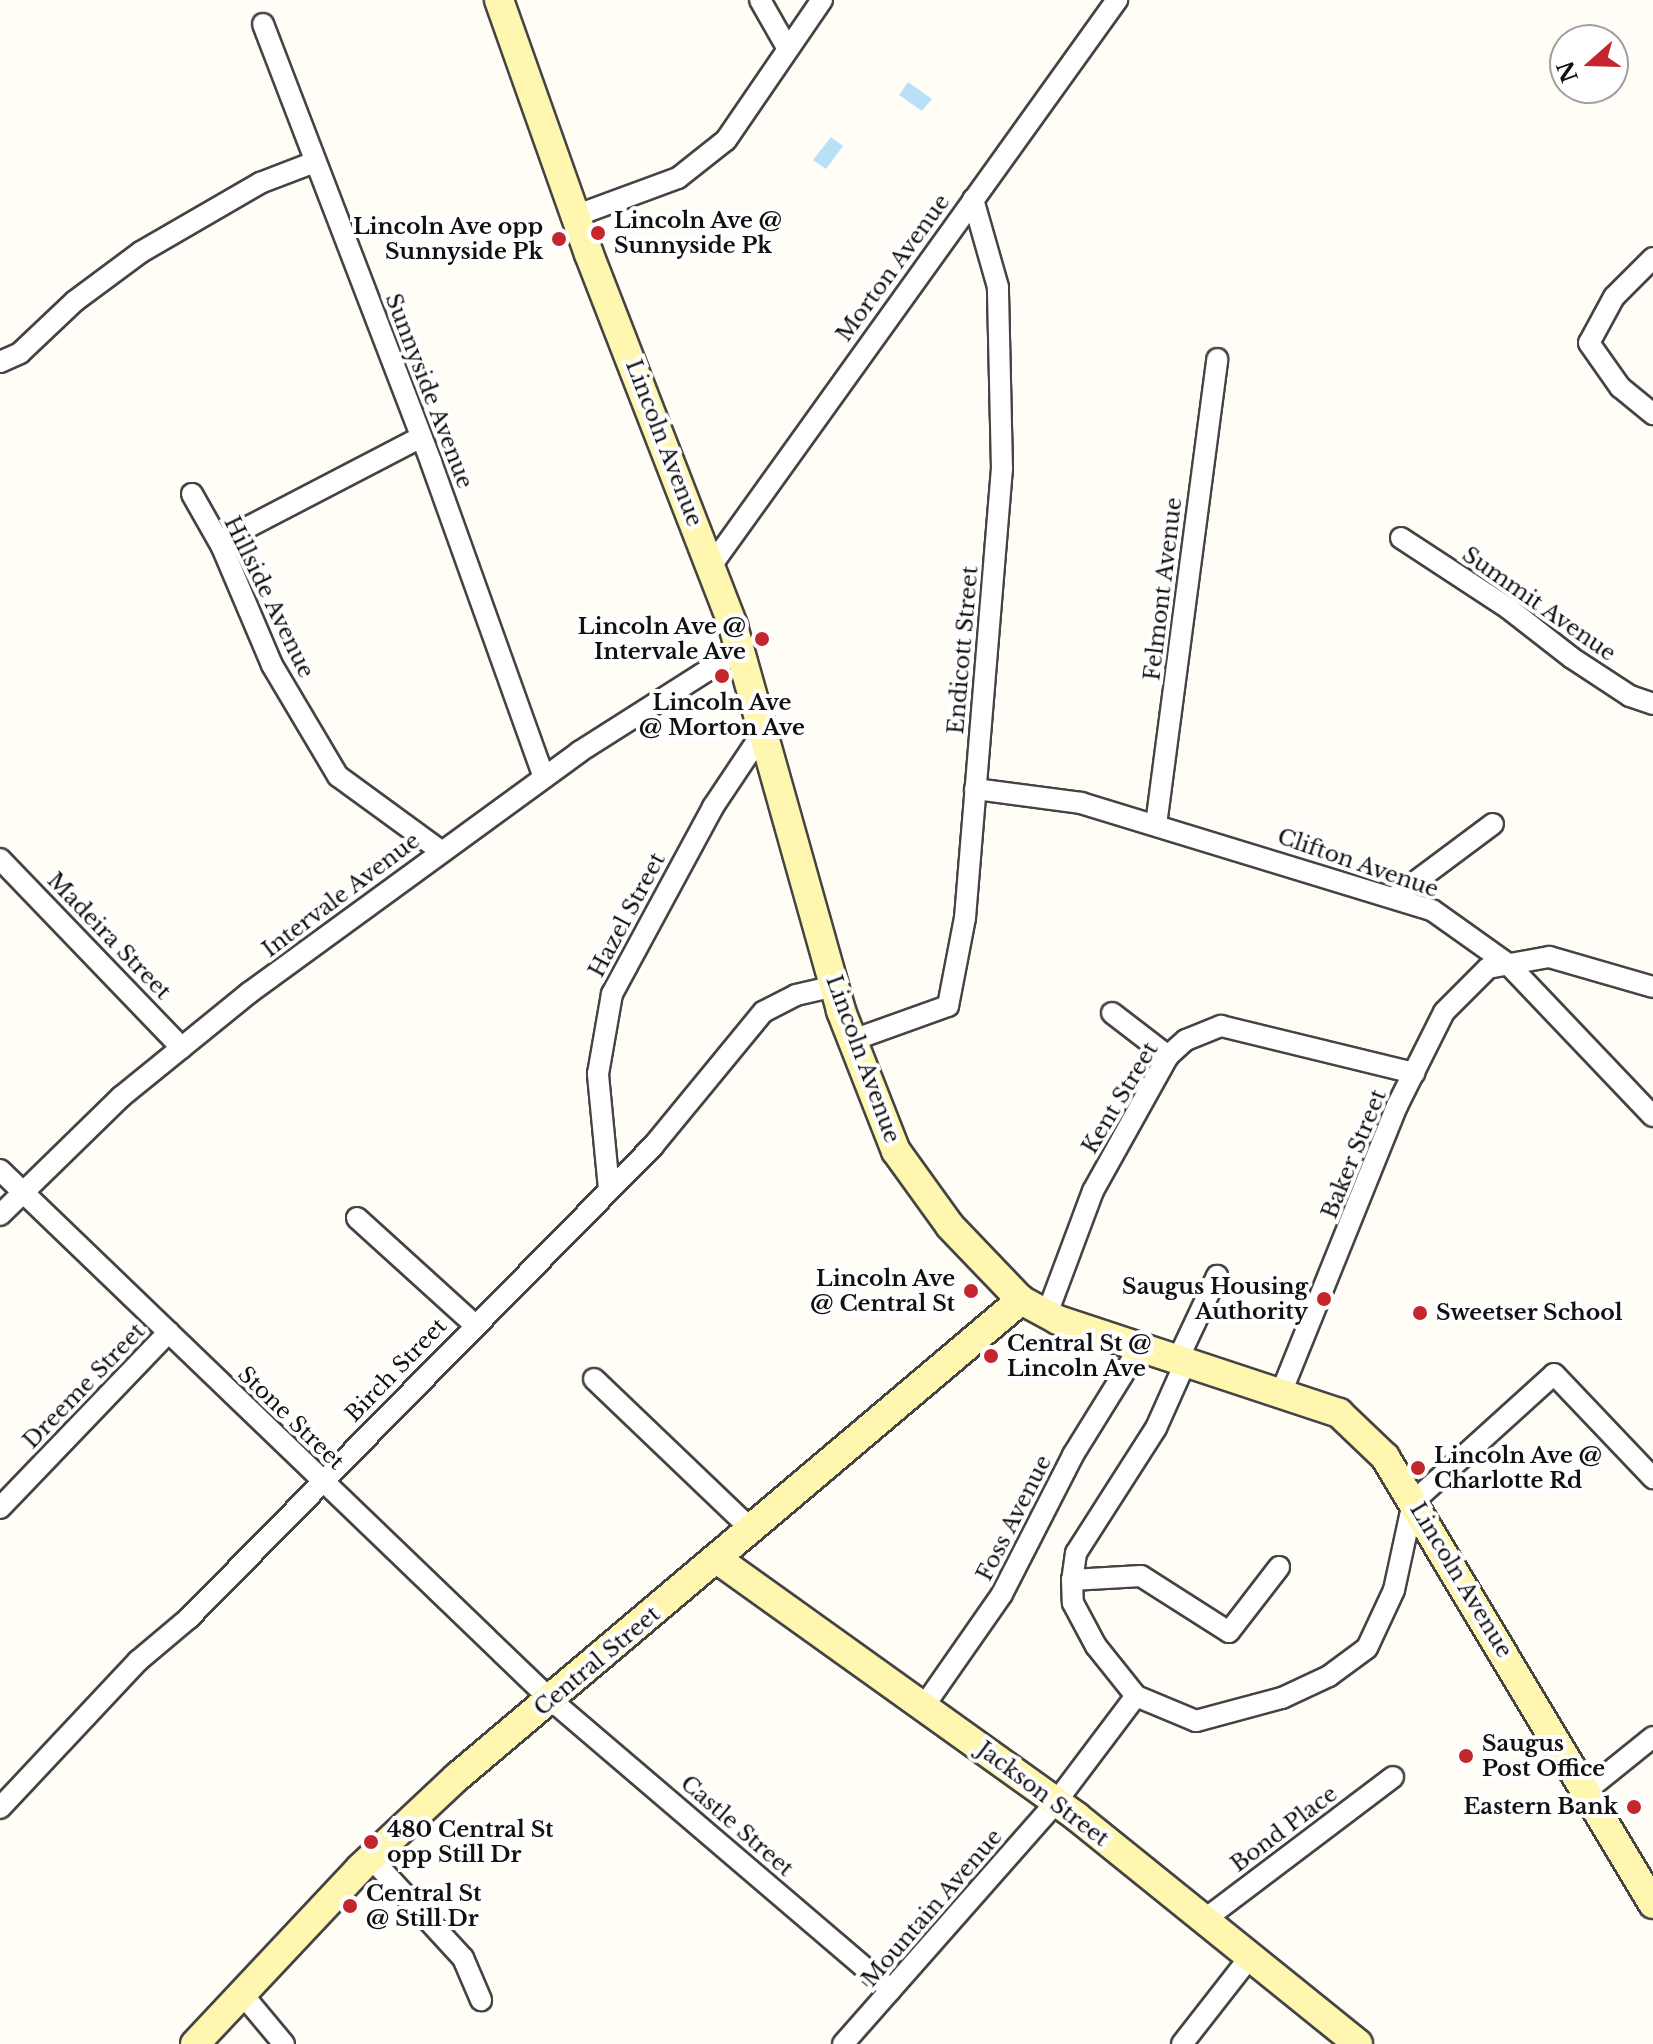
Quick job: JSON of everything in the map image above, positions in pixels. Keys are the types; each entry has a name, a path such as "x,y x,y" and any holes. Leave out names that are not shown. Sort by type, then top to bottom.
{"main road":[{"name":"Lincoln Avenue","path":"499,0 575,216 711,566 740,650 834,986 896,1151 950,1226 1021,1300 1047,1314 1339,1413 1385,1457 1653,1904"},
{"name":"Central Street","path":"195,2044 371,1858 550,1699 1021,1300"},
{"name":"Jackson Street","path":"717,1559 1056,1802 1358,2044"}],"street":[{"path":"760,0 788,49"},
{"path":"575,216 678,178 726,140 822,0"},
{"name":"Morton Avenue","path":"711,566 1117,0"},
{"name":"Sunnyside Avenue","path":"263,24 421,437 544,777"},
{"path":"0,362 20,353 75,301 141,252 260,183 315,162"},
{"name":"Endicott Street","path":"853,1040 948,1006 965,918 1002,469 998,287 973,199"},
{"path":"1653,258 1616,295 1589,343 1620,387 1653,414"},
{"name":"Felmont Avenue","path":"1156,825 1217,359"},
{"path":"222,547 227,538 421,437"},
{"name":"Hillside Avenue","path":"192,494 222,547 272,665 338,776 441,851"},
{"name":"Summit Avenue","path":"1401,538 1508,608 1584,666 1630,696 1653,704"},
{"name":"Intervale Avenue","path":"0,1215 121,1097 182,1048 441,851 544,777 740,650"},
{"name":"Hazel Street","path":"609,1189 598,1074 612,994 713,807 763,732"},
{"name":"Clifton Avenue","path":"975,789 1081,803 1432,910 1508,964 1653,1116"},
{"path":"1395,897 1493,824"},
{"name":"Madeira Street","path":"0,859 182,1048"},
{"name":"Baker Street","path":"1281,1393 1414,1073 1444,1012 1488,968 1549,957 1653,987"},
{"name":"Birch Street","path":"0,1808 138,1661 189,1618 653,1146 763,1012 796,995 834,986"},
{"path":"1112,1013 1168,1056"},
{"name":"Kent Street","path":"1047,1314 1093,1191 1168,1056 1186,1040 1221,1026 1414,1073"},
{"name":"Stone Street","path":"0,1170 550,1699"},
{"path":"357,1218 475,1325"},
{"path":"1217,1276 1156,1428 1076,1553 1073,1603 1096,1646 1136,1696 1196,1721 1234,1715 1329,1676 1367,1648 1394,1590 1413,1502 1554,1374 1653,1478"},
{"name":"Dreeme Street","path":"0,1508 169,1332"},
{"name":"Foss Avenue","path":"924,1706 1002,1594 1073,1455 1140,1347"},
{"path":"594,1379 752,1530"},
{"path":"1072,1580 1141,1576 1229,1632 1279,1567"},
{"name":"Mountain Avenue","path":"843,2044 1056,1802 1136,1696"},
{"name":"Castle Street","path":"550,1699 891,1990"},
{"path":"1586,1791 1653,1737"},
{"name":"Bond Place","path":"1204,1920 1393,1777"},
{"path":"371,1858 463,1958 481,2000"},
{"path":"1182,2044 1250,1957"},
{"path":"243,1995 284,2044"}],"water":[{"path":"908,82 932,99 922,111 899,95"},
{"path":"831,137 843,146 826,169 813,160"}],"place":[{"name":"Lincoln Ave @ Sunnyside Pk","path":"598,233"},
{"name":"Lincoln Ave opp Sunnyside Pk","path":"559,239"},
{"name":"Lincoln Ave @ Intervale Ave","path":"762,639"},
{"name":"Lincoln Ave @ Morton Ave","path":"722,676"},
{"name":"Lincoln Ave @ Central St","path":"971,1291"},
{"name":"Saugus Housing Authority","path":"1324,1299"},
{"name":"Sweetser School","path":"1420,1313"},
{"name":"Central St @ Lincoln Ave","path":"991,1356"},
{"name":"Lincoln Ave @ Charlotte Rd","path":"1418,1468"},
{"name":"Saugus Post Office","path":"1466,1756"},
{"name":"Eastern Bank","path":"1634,1807"},
{"name":"480 Central St opp Still Dr","path":"371,1842"},
{"name":"Central St @ Still Dr","path":"350,1906"}]}
